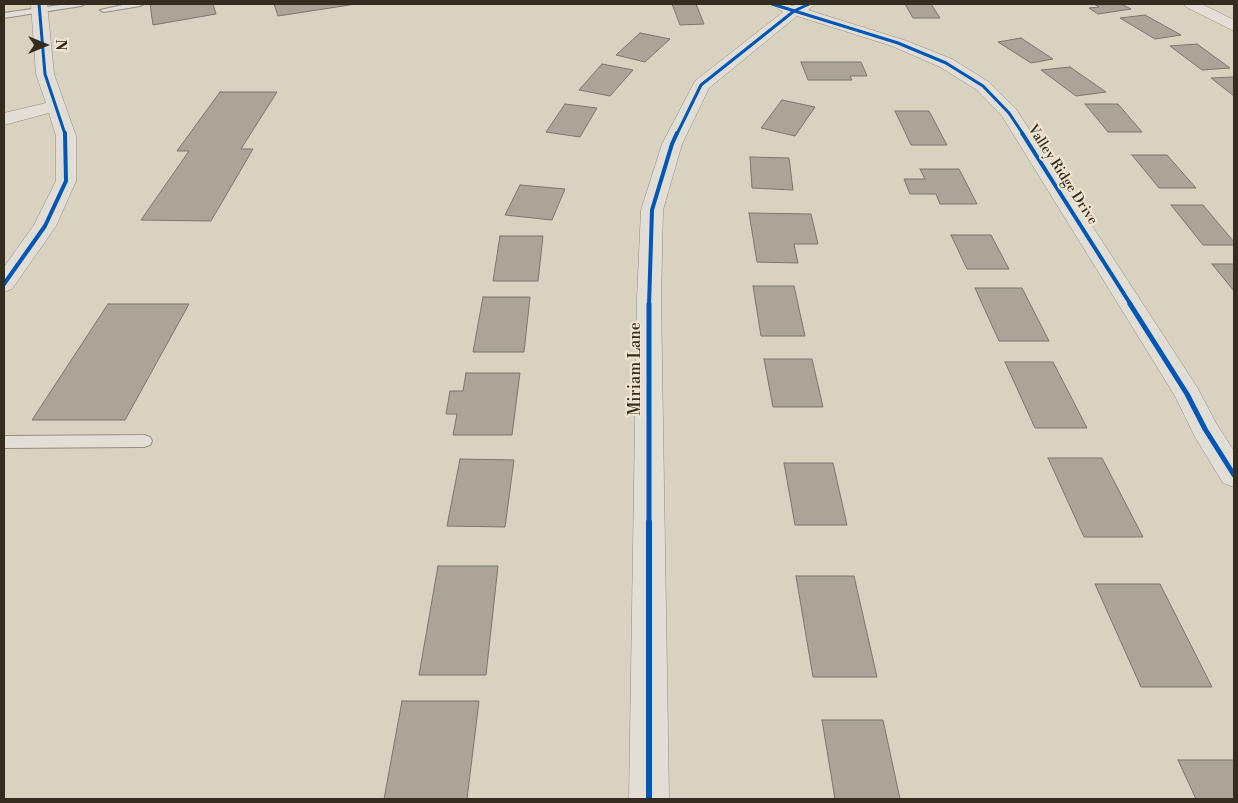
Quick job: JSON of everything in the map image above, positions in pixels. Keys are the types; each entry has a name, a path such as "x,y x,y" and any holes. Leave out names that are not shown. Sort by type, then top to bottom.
{"street":[{"path":"1191,4 1234,26"},
{"name":"Valley Ridge Drive","path":"792,6 898,43 946,63 983,86 1009,113 1187,394 1205,429 1234,475"},
{"name":"Miriam Lane","path":"649,799 649,299 652,210 672,144 701,85 792,6"},
{"path":"4,284 45,226 66,181 66,136 45,74 39,7"},
{"path":"4,119 56,106"}],"lane":[{"path":"4,16 39,7 82,4"},
{"path":"107,22 103,7 140,4"},
{"path":"4,442 144,441"}],"building":[{"path":"150,4 213,4 216,14 153,25"},
{"path":"274,4 356,4 278,16"},
{"path":"672,4 696,4 704,24 680,25"},
{"path":"905,4 931,4 940,18 913,18"},
{"path":"1094,4 1121,4 1131,9 1098,14 1089,8 1099,7"},
{"path":"1145,15 1181,35 1155,39 1120,18"},
{"path":"640,33 670,39 645,62 616,55"},
{"path":"1021,38 1053,59 1031,63 998,42"},
{"path":"1197,44 1230,68 1202,70 1170,46"},
{"path":"801,62 861,62 867,76 850,76 852,80 808,80"},
{"path":"602,64 633,70 610,96 579,90"},
{"path":"1070,67 1106,92 1076,96 1041,70"},
{"path":"1234,77 1234,96 1211,78"},
{"path":"220,92 277,92 241,149 253,149 211,221 141,220 189,151 177,151"},
{"path":"782,100 815,107 795,136 761,128"},
{"path":"565,104 597,108 580,137 546,132"},
{"path":"1085,104 1118,104 1142,132 1108,132"},
{"path":"895,111 929,111 947,145 911,145"},
{"path":"1132,155 1167,155 1196,188 1159,188"},
{"path":"750,157 789,158 793,190 752,188"},
{"path":"920,169 959,169 977,204 940,204 936,194 910,194 904,179 925,179"},
{"path":"520,185 565,189 552,220 505,215"},
{"path":"1171,205 1203,205 1234,242 1234,245 1203,245"},
{"path":"749,213 811,214 818,244 794,244 798,263 757,262"},
{"path":"951,235 991,235 1009,269 967,269"},
{"path":"500,236 543,236 538,281 493,281"},
{"path":"1212,264 1234,264 1234,291"},
{"path":"753,286 794,286 805,336 761,336"},
{"path":"975,288 1022,288 1049,341 999,341"},
{"path":"483,297 530,297 524,352 473,352"},
{"path":"108,304 189,304 125,420 32,420"},
{"path":"764,359 812,359 823,407 773,407"},
{"path":"1005,362 1053,362 1087,428 1035,428"},
{"path":"466,373 520,373 512,435 453,435 457,414 446,414 450,391 463,391"},
{"path":"1048,458 1102,458 1143,537 1084,537"},
{"path":"460,459 514,460 505,527 447,526"},
{"path":"784,463 833,463 847,525 795,525"},
{"path":"438,566 498,566 486,675 419,675"},
{"path":"796,576 854,576 877,677 813,677"},
{"path":"1095,584 1160,584 1212,687 1141,687"},
{"path":"402,701 479,701 467,799 384,799"},
{"path":"822,720 883,720 900,799 835,799"},
{"path":"1178,760 1234,760 1234,799 1196,799"}],"cycle path":[{"path":"4,284 45,226 66,181 66,136 45,74 39,4"},
{"path":"772,4 898,43 946,63 983,86 1009,113 1043,164 1187,394 1205,429 1234,475"},
{"path":"649,799 649,299 652,210 672,144 701,85 794,11 809,4"}]}
